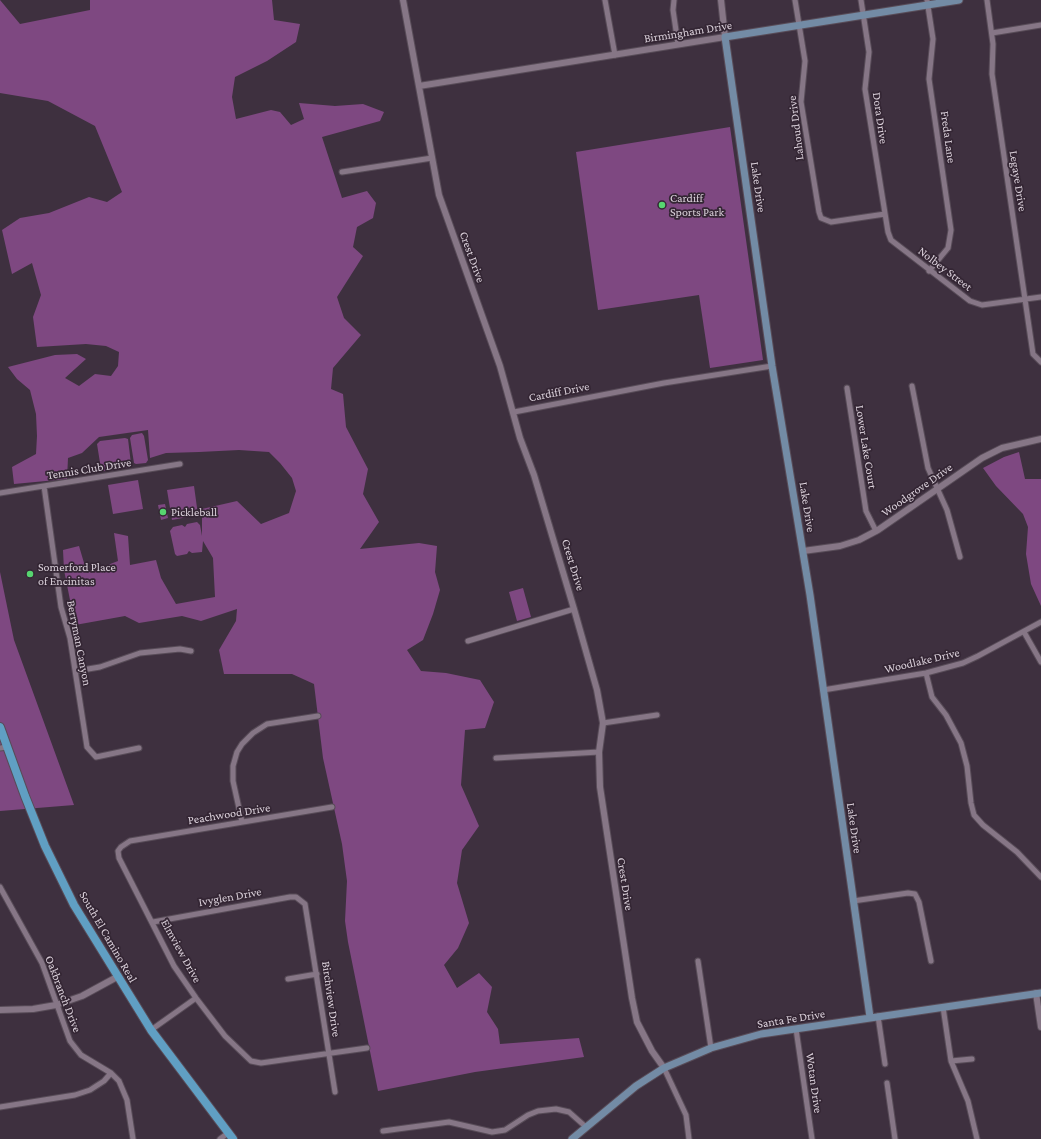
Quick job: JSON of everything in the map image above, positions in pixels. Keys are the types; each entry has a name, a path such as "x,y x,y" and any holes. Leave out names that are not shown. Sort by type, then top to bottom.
{"main road":[{"name":"Birmingham Drive","path":"725,37 863,16 927,2 959,0"},
{"name":"Lake Drive","path":"725,37 772,366 803,551 870,1017"},
{"name":"South El Camino Real","path":"0,727 3,747 45,846 74,905 151,1030 230,1136"},
{"name":"Santa Fe Drive","path":"572,1139 636,1086 664,1068 711,1048 761,1034 1038,993"}],"street":[{"name":"Crest Drive","path":"403,0 439,195 500,366 520,438 534,475 597,690 603,723 599,752 600,787 616,899 637,1022 652,1051 664,1068 686,1115 689,1139"},
{"path":"605,0 615,54"},
{"path":"674,0 674,16 678,44"},
{"name":"Lake Drive","path":"721,0 725,37"},
{"name":"Lahoud Drive","path":"795,0 805,61 801,102 816,198 821,218 831,222 885,214"},
{"name":"Dora Drive","path":"861,0 869,52 866,89 885,214"},
{"name":"Legaye Drive","path":"987,0 992,33 992,74 1033,354 1041,362"},
{"name":"Freda Lane","path":"927,2 933,39 929,79 951,230 948,248 929,271"},
{"path":"992,33 1041,25"},
{"name":"Birmingham Drive","path":"420,86 725,37"},
{"path":"342,172 432,158"},
{"name":"Nolbey Street","path":"885,214 891,240 929,271 970,301 982,304 1041,297"},
{"name":"Cardiff Drive","path":"514,412 609,392 772,366"},
{"path":"912,386 928,468 948,510 960,557"},
{"name":"Lower Lake Court","path":"847,388 866,511 876,531"},
{"name":"Woodgrove Drive","path":"803,551 840,546 859,540 876,531 978,461 1002,448 1041,439"},
{"name":"Tennis Club Drive","path":"0,493 180,464"},
{"name":"Berryman Canyon","path":"44,486 61,606 70,638 87,748 96,756 139,748"},
{"path":"468,641 574,608"},
{"name":"Woodlake Drive","path":"823,690 926,673 976,658 1041,622"},
{"path":"1024,632 1041,662"},
{"path":"76,671 100,667 140,653 180,648 192,651"},
{"path":"926,673 932,697 946,715 961,743 967,766 971,803 974,815 983,825 1017,852 1041,877"},
{"path":"603,723 657,715"},
{"path":"242,822 233,781 233,766 237,752 242,744 253,733 267,724 318,716"},
{"path":"496,758 599,752"},
{"name":"Peachwood Drive","path":"130,841 332,807"},
{"name":"Elmview Drive","path":"130,841 118,851 119,858 153,922 174,966 225,1036 253,1062 261,1063 328,1053"},
{"name":"Oakbranch Drive","path":"0,887 42,963 70,1041 81,1055 111,1073 119,1081 127,1100 133,1139"},
{"path":"853,901 908,893 915,894 919,902 931,960"},
{"name":"Ivyglen Drive","path":"153,922 290,897 296,897 305,904 307,909"},
{"name":"Birchview Drive","path":"307,909 335,1092"},
{"path":"698,961 711,1048"},
{"path":"288,979 317,974"},
{"path":"0,1010 32,1009 56,1005 82,996 117,976"},
{"path":"1038,993 1041,1027"},
{"path":"151,1030 196,998"},
{"path":"943,1007 951,1061 968,1101 977,1139"},
{"path":"878,1016 886,1064"},
{"name":"Wotan Drive","path":"796,1029 812,1139"},
{"path":"328,1053 367,1048"},
{"path":"951,1061 972,1059"},
{"path":"0,1107 75,1095 90,1090 104,1081 111,1073"},
{"path":"887,1083 895,1139"},
{"path":"383,1131 449,1122 474,1126 492,1132 505,1130 538,1111 556,1109 569,1112 586,1127"},
{"path":"220,1139 230,1136"}],"shaded area":[{"path":"0,0 20,24 90,10 90,0 272,0 274,20 300,24 296,42 267,61 235,77 232,97 236,119 271,110 280,112 291,125 304,119 299,103 335,106 363,104 384,112 380,121 322,137 342,198 367,191 376,203 373,218 357,227 353,247 363,256 337,297 344,318 361,335 333,368 331,389 343,394 346,427 368,469 363,494 379,522 360,549 419,543 437,546 435,572 440,590 423,640 407,650 421,671 446,673 480,680 494,702 485,728 465,730 461,785 479,826 462,850 457,883 469,923 458,948 444,965 457,988 479,973 492,987 487,1012 498,1029 500,1044 579,1038 584,1057 475,1072 378,1091 348,942 345,921 347,881 342,844 323,758 314,684 292,674 224,674 219,650 236,621 237,609 201,621 182,616 139,623 125,616 75,625 64,570 63,550 79,546 87,573 118,561 114,533 128,536 130,565 156,560 161,578 176,604 215,597 213,558 203,541 202,552 192,553 189,551 187,554 177,556 175,554 170,531 173,527 182,525 185,527 187,524 197,522 200,525 202,536 202,509 237,501 261,524 289,513 296,491 292,478 269,452 239,450 166,453 150,458 148,430 99,437 82,453 68,458 67,479 14,484 12,467 36,454 36,414 30,390 17,379 8,367 55,355 77,354 86,359 65,378 79,386 95,374 111,376 118,366 119,352 106,346 86,344 37,347 33,317 41,295 32,263 12,274 2,230 20,218 49,213 89,197 107,202 122,192 95,126 48,101 0,93"},
{"name":"Cardiff Sports Park","path":"730,127 763,360 710,368 699,295 598,310 576,152"},
{"path":"142,433 144,436 148,460 146,463 136,464 134,463 130,438 132,435"},
{"path":"125,438 128,439 131,464 129,467 104,471 101,469 97,444 100,441"},
{"path":"1019,452 1025,479 1041,479 1041,606 1031,584 1026,554 1028,527 1023,514 996,486 983,468 1004,457"},
{"path":"138,480 143,509 113,514 108,485"},
{"path":"194,486 198,515 172,520 167,490"},
{"name":"Pickleball","path":"165,504 168,518 161,520 158,505"},
{"path":"0,572 14,640 74,805 0,811"},
{"path":"523,588 531,617 517,621 509,592"}],"place":[{"name":"Cardiff Sports Park","path":"662,205"},
{"name":"Pickleball","path":"163,512"},
{"name":"Somerford Place of Encinitas","path":"30,574"}]}
